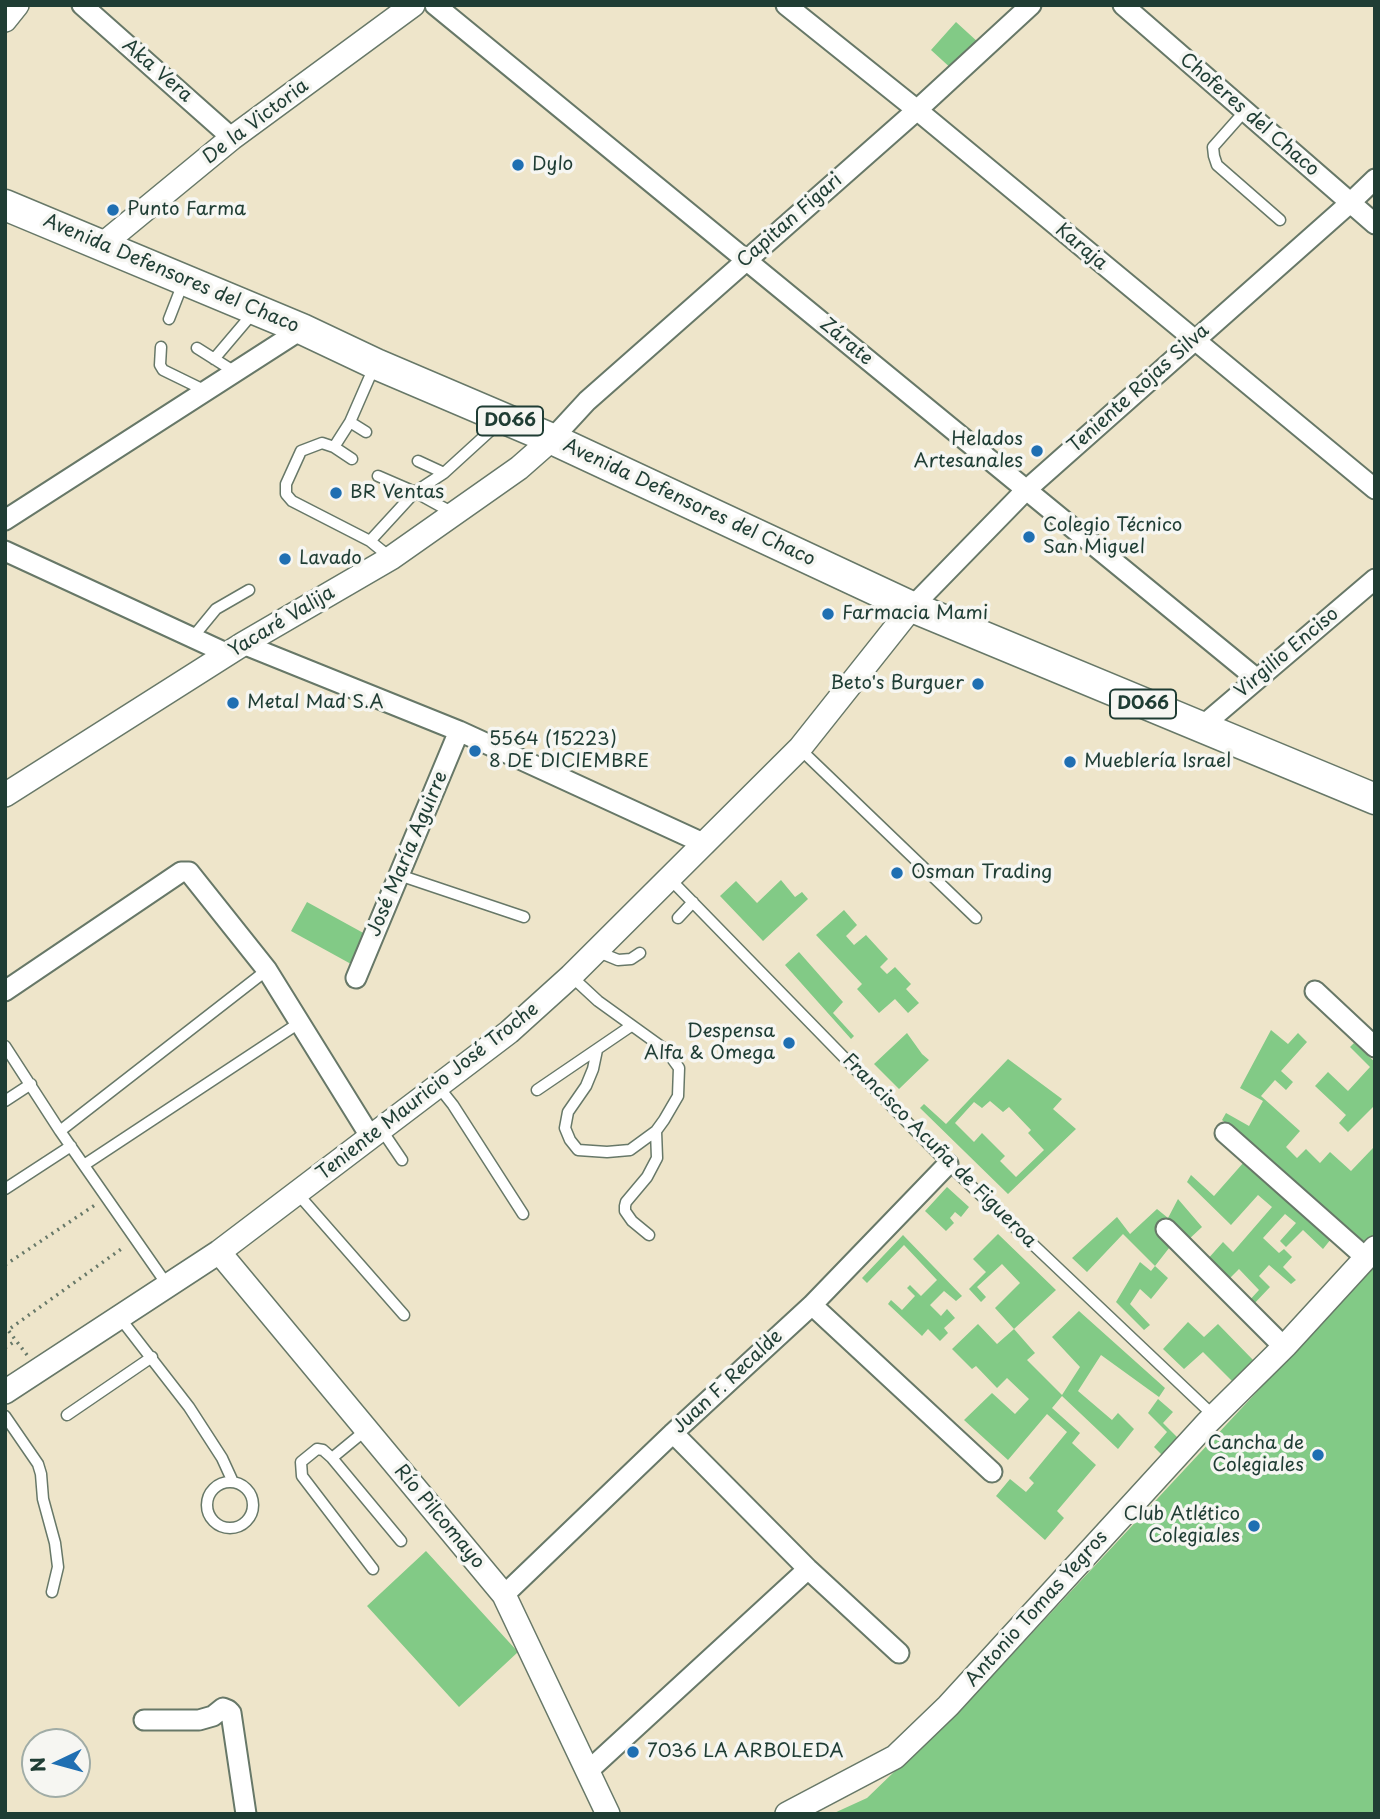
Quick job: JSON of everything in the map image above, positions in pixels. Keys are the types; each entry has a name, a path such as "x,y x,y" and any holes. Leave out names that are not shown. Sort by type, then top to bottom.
{"main road":[{"name":"Avenida Defensores del Chaco","path":"5,205 302,328 552,439 912,607 1375,799"}],"street":[{"path":"5,20 17,5"},
{"name":"Aka Vera","path":"82,5 232,138"},
{"name":"De la Victoria","path":"102,245 232,138 413,5"},
{"name":"Zárate","path":"435,5 1257,679"},
{"name":"Karaja","path":"786,5 1375,489"},
{"name":"Capitan Figari","path":"552,439 587,401 917,110 1031,5"},
{"name":"Choferes del Chaco","path":"1123,5 1375,224"},
{"name":"Teniente Rojas Silva","path":"912,607 1025,491 1375,178"},
{"path":"5,520 302,328"},
{"name":"Yacaré Valija","path":"5,795 236,649 391,558 519,468 552,439"},
{"path":"5,551 193,637 236,649 459,731 705,844"},
{"name":"Virgilio Enciso","path":"1200,728 1375,579"},
{"name":"Teniente Mauricio José Troche","path":"5,1392 219,1252 509,1032 571,976 800,748 912,607"},
{"name":"José María Aguirre","path":"356,978 459,731"},
{"path":"5,991 181,872 189,872 267,970 299,1023 375,1133"},
{"path":"1315,990 1375,1046"},
{"path":"1225,1133 1370,1252"},
{"name":"Juan F. Recalde","path":"504,1595 812,1305 948,1164"},
{"path":"1167,1229 1283,1347"},
{"name":"Río Pilcomayo","path":"219,1252 504,1595 607,1814"},
{"name":"Antonio Tomas Yegros","path":"787,1814 895,1757 948,1706 1214,1416 1283,1347 1370,1252"},
{"path":"812,1305 992,1472"},
{"path":"673,1433 808,1569 899,1653"},
{"path":"587,1772 808,1569"},
{"path":"144,1720 200,1720 213,1716 223,1708 228,1710 231,1713 246,1814"},
{"path":"810,1814 872,1782 884,1773 895,1757"}],"lane":[{"path":"1244,112 1213,148 1214,156 1217,165 1280,220"},
{"path":"169,319 184,279"},
{"path":"214,359 256,310"},
{"path":"161,347 160,365 163,370 206,391"},
{"path":"197,348 235,372"},
{"path":"334,447 350,422 376,363"},
{"path":"370,541 415,492 444,473 504,418"},
{"path":"350,422 366,432"},
{"path":"352,459 334,447 322,443 301,451 286,484 286,495 292,502 370,541 391,558"},
{"path":"418,461 444,473"},
{"path":"378,476 456,514"},
{"path":"193,637 216,609 248,590"},
{"path":"800,748 976,918"},
{"path":"399,875 524,917"},
{"name":"Francisco Acuña de Figueroa","path":"670,878 948,1164 1214,1416"},
{"path":"678,918 693,902"},
{"path":"595,951 618,960 631,960 640,953"},
{"path":"60,1131 267,970"},
{"path":"571,976 598,1001 666,1050 679,1068 678,1096 656,1131 630,1150 578,1150 565,1128 568,1112 586,1086 593,1069 597,1050"},
{"path":"83,1165 299,1023"},
{"path":"537,1090 631,1026"},
{"path":"5,1046 168,1287"},
{"path":"5,1101 31,1084"},
{"path":"438,1086 523,1214"},
{"path":"649,1235 632,1221 625,1211 625,1206 647,1177 657,1158 656,1131"},
{"path":"375,1133 402,1160"},
{"path":"5,1189 71,1146"},
{"path":"297,1193 404,1315"},
{"path":"120,1318 190,1407 222,1458 233,1482 247,1489 251,1496 252,1511 243,1524 228,1528 214,1521 207,1507 217,1486 233,1482"},
{"path":"67,1415 152,1357"},
{"path":"5,1416 38,1464 41,1474 43,1499 55,1543 58,1567 52,1592"},
{"path":"332,1458 366,1429"},
{"path":"373,1569 302,1476 301,1462 317,1449 323,1450 401,1541"}],"path":[{"path":"5,1265 106,1198"},
{"path":"39,1371 8,1330 134,1240"},
{"path":"5,1348 16,1341"}],"green space":[{"path":"956,22 979,43 954,71 931,50"},
{"path":"781,880 795,897 802,892 808,899 763,941 720,896 736,881 757,903"},
{"path":"307,902 367,935 351,964 291,931"},
{"path":"844,910 857,925 846,936 854,945 866,935 888,959 880,967 887,974 895,967 911,984 906,989 919,1003 908,1013 895,999 879,1013 857,989 862,984 816,935"},
{"path":"799,952 843,1002 833,1013 854,1036 851,1039 785,965"},
{"path":"1271,1030 1288,1044 1298,1033 1307,1042 1281,1071 1293,1082 1286,1090 1275,1080 1261,1096 1300,1131 1286,1147 1297,1158 1306,1149 1320,1163 1330,1152 1351,1171 1373,1148 1375,1150 1375,1233 1362,1246 1272,1162 1222,1120 1226,1113 1249,1126 1263,1101 1240,1088"},
{"path":"907,1033 929,1060 899,1089 874,1064"},
{"path":"1354,1043 1375,1062 1375,1105 1348,1132 1339,1123 1346,1115 1315,1086 1328,1072 1348,1091 1370,1067 1350,1047"},
{"path":"1008,1059 1062,1099 1053,1109 1076,1129 1008,1194 920,1108 924,1104 946,1124","holes":["990,1101 1003,1112 1009,1107 1031,1130 1028,1133 1044,1150 1016,1177 1000,1161 1005,1156 982,1133 974,1142 955,1123 974,1102 982,1108"]},
{"path":"1244,1162 1331,1239 1323,1249 1303,1230 1286,1247 1280,1241 1296,1223 1285,1214 1263,1238 1279,1253 1284,1249 1292,1257 1283,1267 1296,1280 1291,1284 1269,1265 1259,1276 1270,1287 1251,1307 1247,1303 1259,1290 1239,1269 1226,1282 1206,1261 1223,1242 1233,1252 1272,1207 1258,1195 1231,1225 1187,1182 1191,1175 1214,1196"},
{"path":"947,1187 969,1207 961,1217 955,1212 950,1218 954,1223 946,1231 925,1211"},
{"path":"1178,1199 1202,1227 1187,1241 1173,1243 1155,1266 1123,1234 1087,1272 1072,1258 1117,1217 1130,1234 1157,1209 1168,1218"},
{"path":"998,1234 1056,1290 1014,1329 995,1308 1020,1283 1002,1264 977,1287 986,1297 981,1302 969,1289 986,1272 973,1259"},
{"path":"903,1235 962,1296 956,1301 944,1291 930,1305 941,1316 947,1309 955,1318 944,1328 948,1333 940,1341 928,1329 922,1336 888,1304 891,1300 902,1310 915,1296 907,1288 910,1285 921,1296 937,1280 904,1245 867,1283 862,1278"},
{"path":"1140,1262 1151,1271 1155,1266 1168,1278 1151,1299 1140,1289 1130,1304 1150,1325 1144,1330 1116,1302"},
{"name":"Club Atlético Colegiales","path":"1375,1265 1375,1814 832,1814 867,1798 980,1689"},
{"path":"1079,1311 1165,1388 1159,1397 1101,1355 1078,1391 1112,1420 1118,1413 1134,1429 1118,1449 1062,1396 1052,1408 1080,1433 1072,1443 1096,1465 1057,1511 1064,1518 1045,1540 996,1496 1010,1479 1026,1492 1034,1483 1029,1478 1067,1432 1047,1414 1008,1460 964,1420 992,1393 1015,1414 1029,1399 1007,1378 997,1388 976,1366 972,1369 952,1349 978,1324 997,1344 1014,1329 1035,1353 1027,1360 1062,1395 1080,1367 1052,1337"},
{"path":"1188,1322 1204,1337 1218,1324 1255,1362 1234,1383 1203,1352 1184,1369 1163,1349"},
{"path":"1158,1399 1173,1412 1163,1423 1178,1438 1162,1455 1154,1447 1167,1432 1148,1413"},
{"path":"426,1551 518,1652 459,1707 367,1606"}],"place":[{"name":"Dylo","path":"518,165"},
{"name":"Punto Farma","path":"113,210"},
{"name":"Helados Artesanales","path":"1037,451"},
{"name":"BR Ventas","path":"336,493"},
{"name":"Colegio Técnico San Miguel","path":"1029,537"},
{"name":"Lavado","path":"285,559"},
{"name":"Farmacia Mami","path":"828,614"},
{"name":"Beto's Burguer","path":"978,684"},
{"name":"Metal Mad S.A","path":"233,703"},
{"name":"5564 (15223) 8 DE DICIEMBRE","path":"475,751"},
{"name":"Mueblería Israel","path":"1070,762"},
{"name":"Osman Trading","path":"897,873"},
{"name":"Despensa Alfa & Omega","path":"789,1043"},
{"name":"Cancha de Colegiales","path":"1318,1455"},
{"name":"Club Atlético Colegiales","path":"1254,1526"},
{"name":"7036 LA ARBOLEDA","path":"633,1752"}]}
